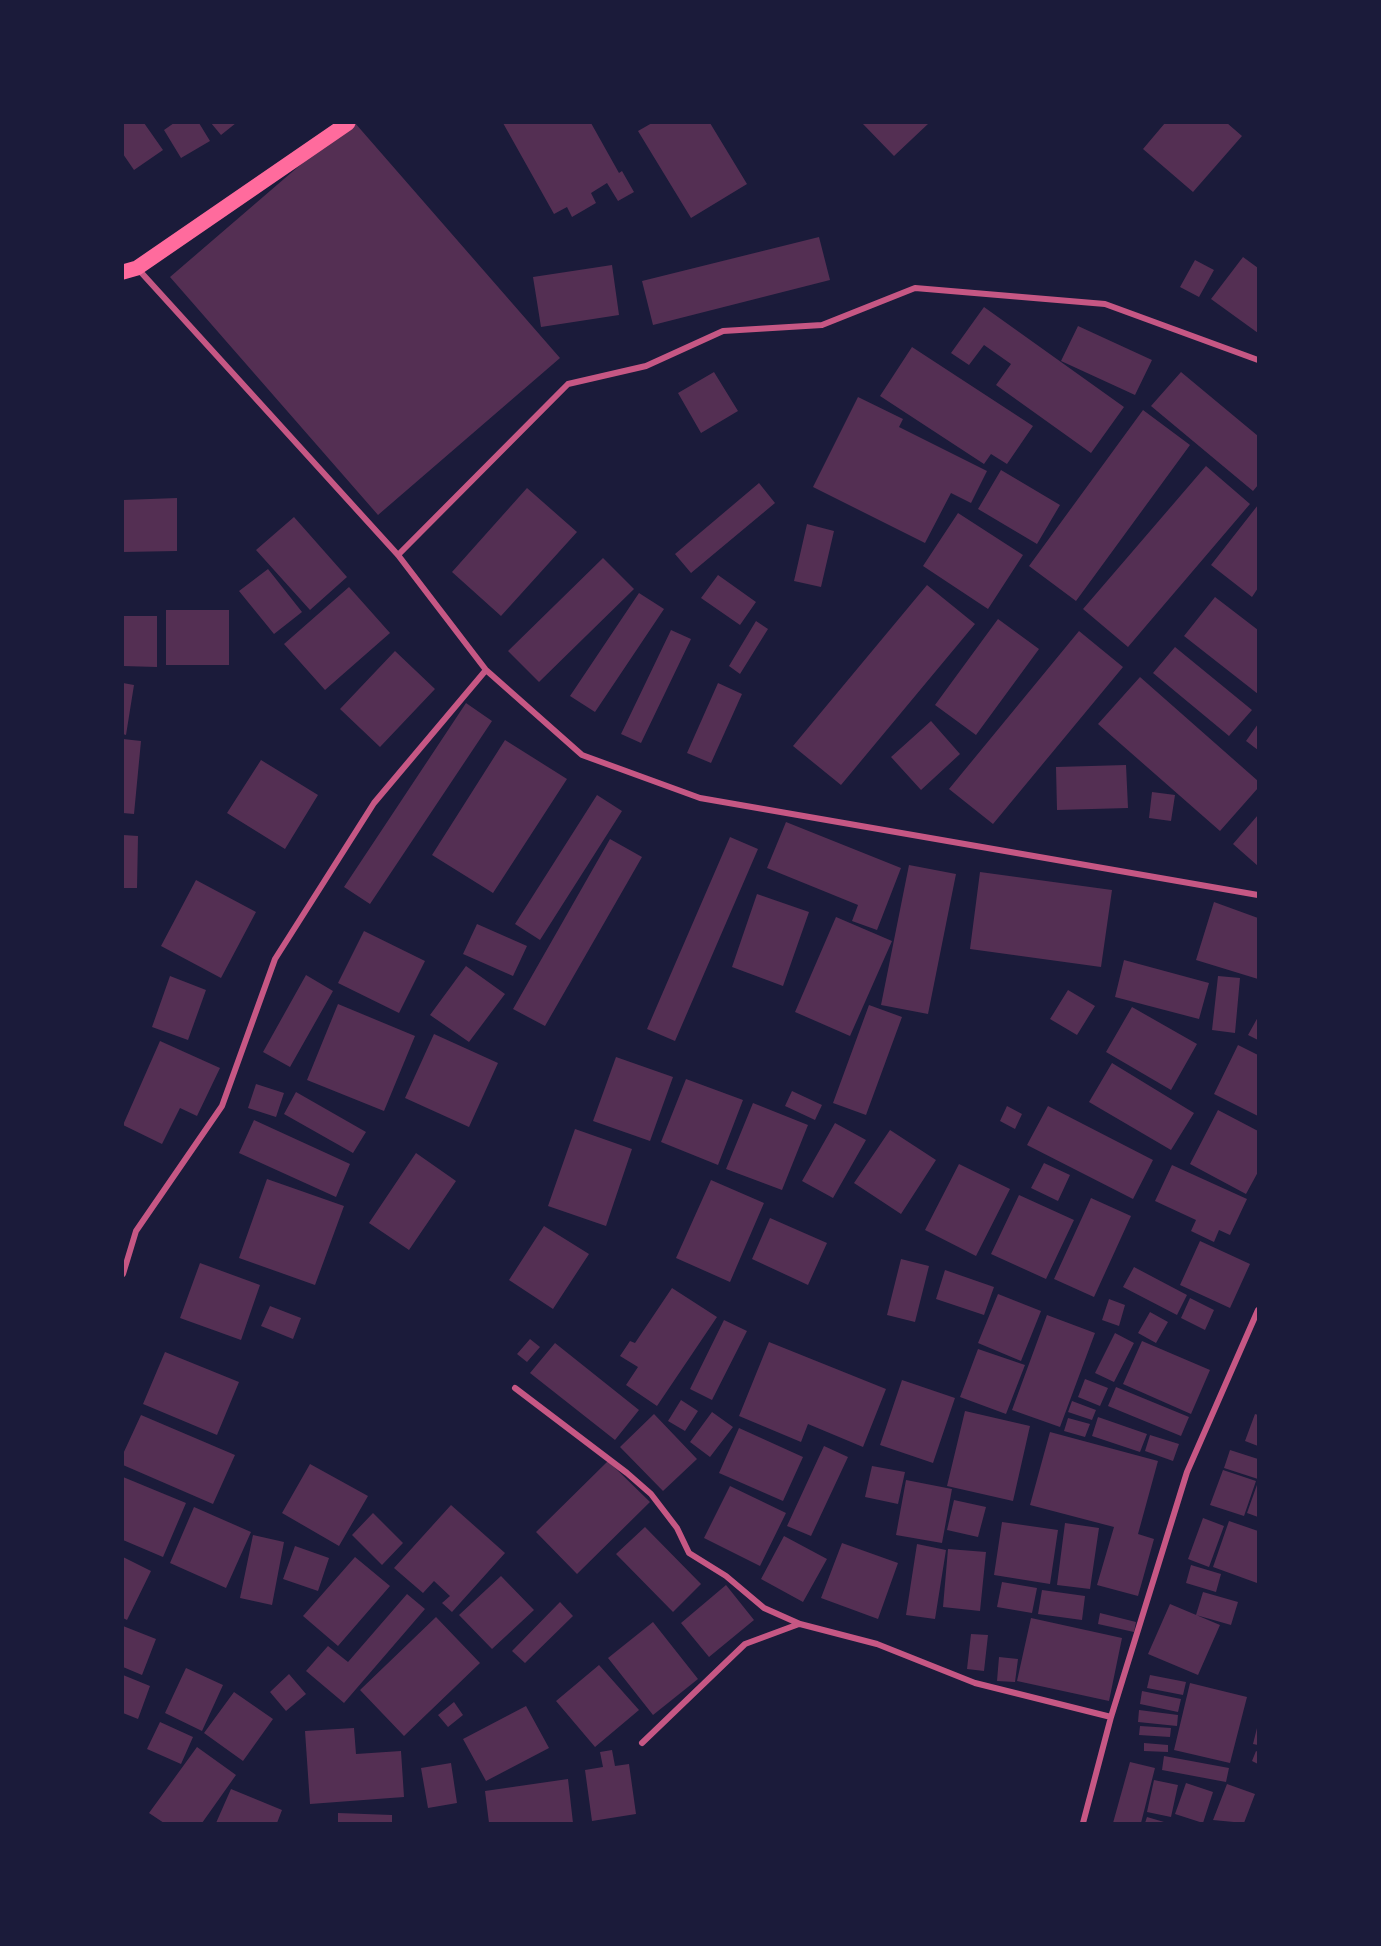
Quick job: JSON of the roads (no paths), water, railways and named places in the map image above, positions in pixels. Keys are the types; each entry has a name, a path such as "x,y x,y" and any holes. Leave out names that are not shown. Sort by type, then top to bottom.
{"main road":[{"path":"130,270 348,123"}],"street":[{"path":"130,270 398,555 486,670 582,755 700,798 1258,895"},
{"path":"398,555 568,384 646,366 723,331 822,325 915,288 1105,304 1258,360"},
{"path":"123,1274 136,1231 222,1106 275,959 375,803 486,670"},
{"path":"1083,1823 1111,1717 1187,1472 1258,1310"},
{"path":"515,1388 627,1473 651,1494 677,1528 689,1552 726,1576 764,1608 800,1624 877,1644 975,1683 1111,1717"},
{"path":"642,1743 745,1644 800,1624"}]}
